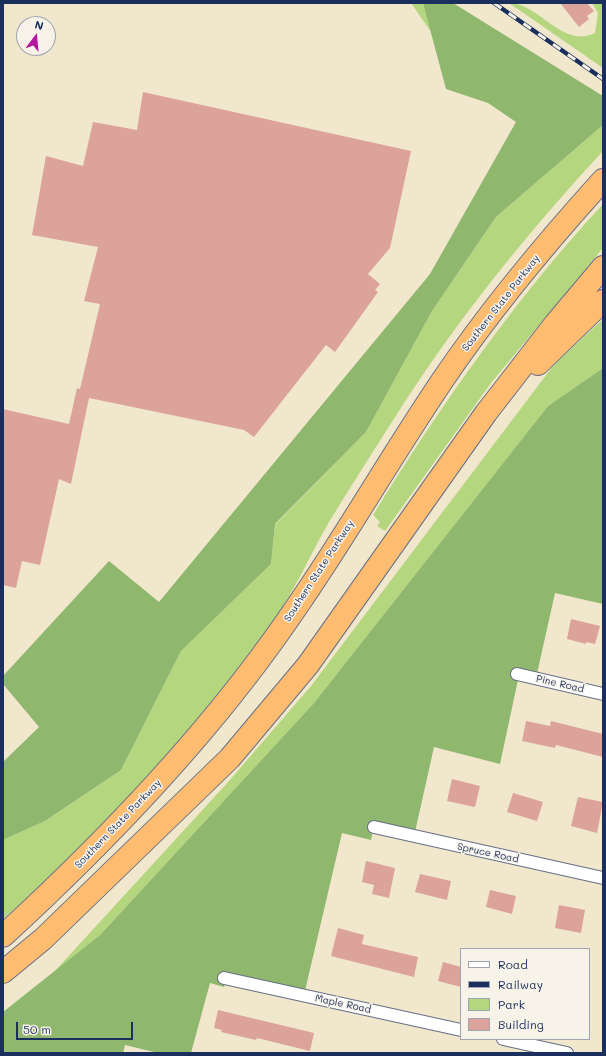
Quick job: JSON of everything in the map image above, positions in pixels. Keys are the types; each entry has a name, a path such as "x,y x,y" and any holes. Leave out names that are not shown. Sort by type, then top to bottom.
{"highway":[{"name":"Southern State Parkway","path":"3,936 80,864 124,820 182,754 236,688 271,643 304,596 438,387 475,334 514,283 603,180"},
{"path":"3,972 43,939 230,758 312,660 486,413 555,324 603,266"},
{"path":"486,413 603,301"}],"street":[{"name":"Pine Road","path":"517,674 603,694"},
{"name":"Spruce Road","path":"374,827 603,878"},
{"name":"Maple Road","path":"224,978 460,1030"},
{"path":"508,1040 567,1053"}],"green space":[{"path":"411,3 423,3 431,32"},
{"path":"423,3 453,3 603,96 603,125 496,217 432,311 366,432 275,524 271,564 181,651 121,770 45,821 3,840 3,762 39,727 3,684 3,676 109,561 159,602 430,274 516,122 488,103 446,89"},
{"path":"509,3 520,5 530,10 561,31 572,35 583,36 595,33 598,13 592,3 603,3 603,68"},
{"path":"603,125 603,151 520,245 469,311 420,379 337,508 283,606 246,658 182,738 114,814 41,885 3,919 3,840 45,821 121,770 181,651 271,564 275,525 366,432 432,311 496,217"},
{"path":"603,204 603,248 491,383 385,531 377,526 380,522 373,515 452,393 509,315"},
{"path":"603,319 603,368 548,406 314,703 100,935 53,973 229,781 311,686 553,366"},
{"path":"603,368 603,604 555,593 536,678 519,675 500,764 434,747 415,832 374,825 371,840 342,833 304,995 226,979 224,987 210,983 191,1053 158,1053 125,1045 123,1053 3,1053 3,1012 100,935 314,703 548,406"}],"building":[{"path":"560,3 587,3 594,11 587,16 589,19 579,27"},
{"path":"143,92 411,151 390,248 368,274 380,284 375,290 378,292 335,352 326,345 254,437 244,430 89,398 71,484 59,479 40,565 22,561 16,588 3,585 3,409 69,424 77,388 80,389 100,304 84,301 98,247 32,235 46,156 83,166 93,122 137,130"},
{"path":"571,619 600,626 595,644 586,642 586,644 567,639"},
{"path":"526,721 550,726 551,721 603,734 603,757 556,745 555,748 522,741"},
{"path":"452,779 480,786 475,807 447,801"},
{"path":"513,793 543,802 537,821 507,812"},
{"path":"578,797 603,802 597,833 571,826"},
{"path":"366,861 395,868 389,898 372,894 374,885 362,882"},
{"path":"420,874 451,881 447,900 415,892"},
{"path":"490,890 516,896 512,914 486,907"},
{"path":"559,905 585,910 581,933 555,928"},
{"path":"338,928 364,935 362,944 418,957 414,977 331,956"},
{"path":"443,962 460,967 460,987 438,981"},
{"path":"218,1010 314,1033 310,1051 257,1038 256,1040 221,1032 222,1030 214,1028"}],"railway":[{"path":"494,3 603,79"}]}
